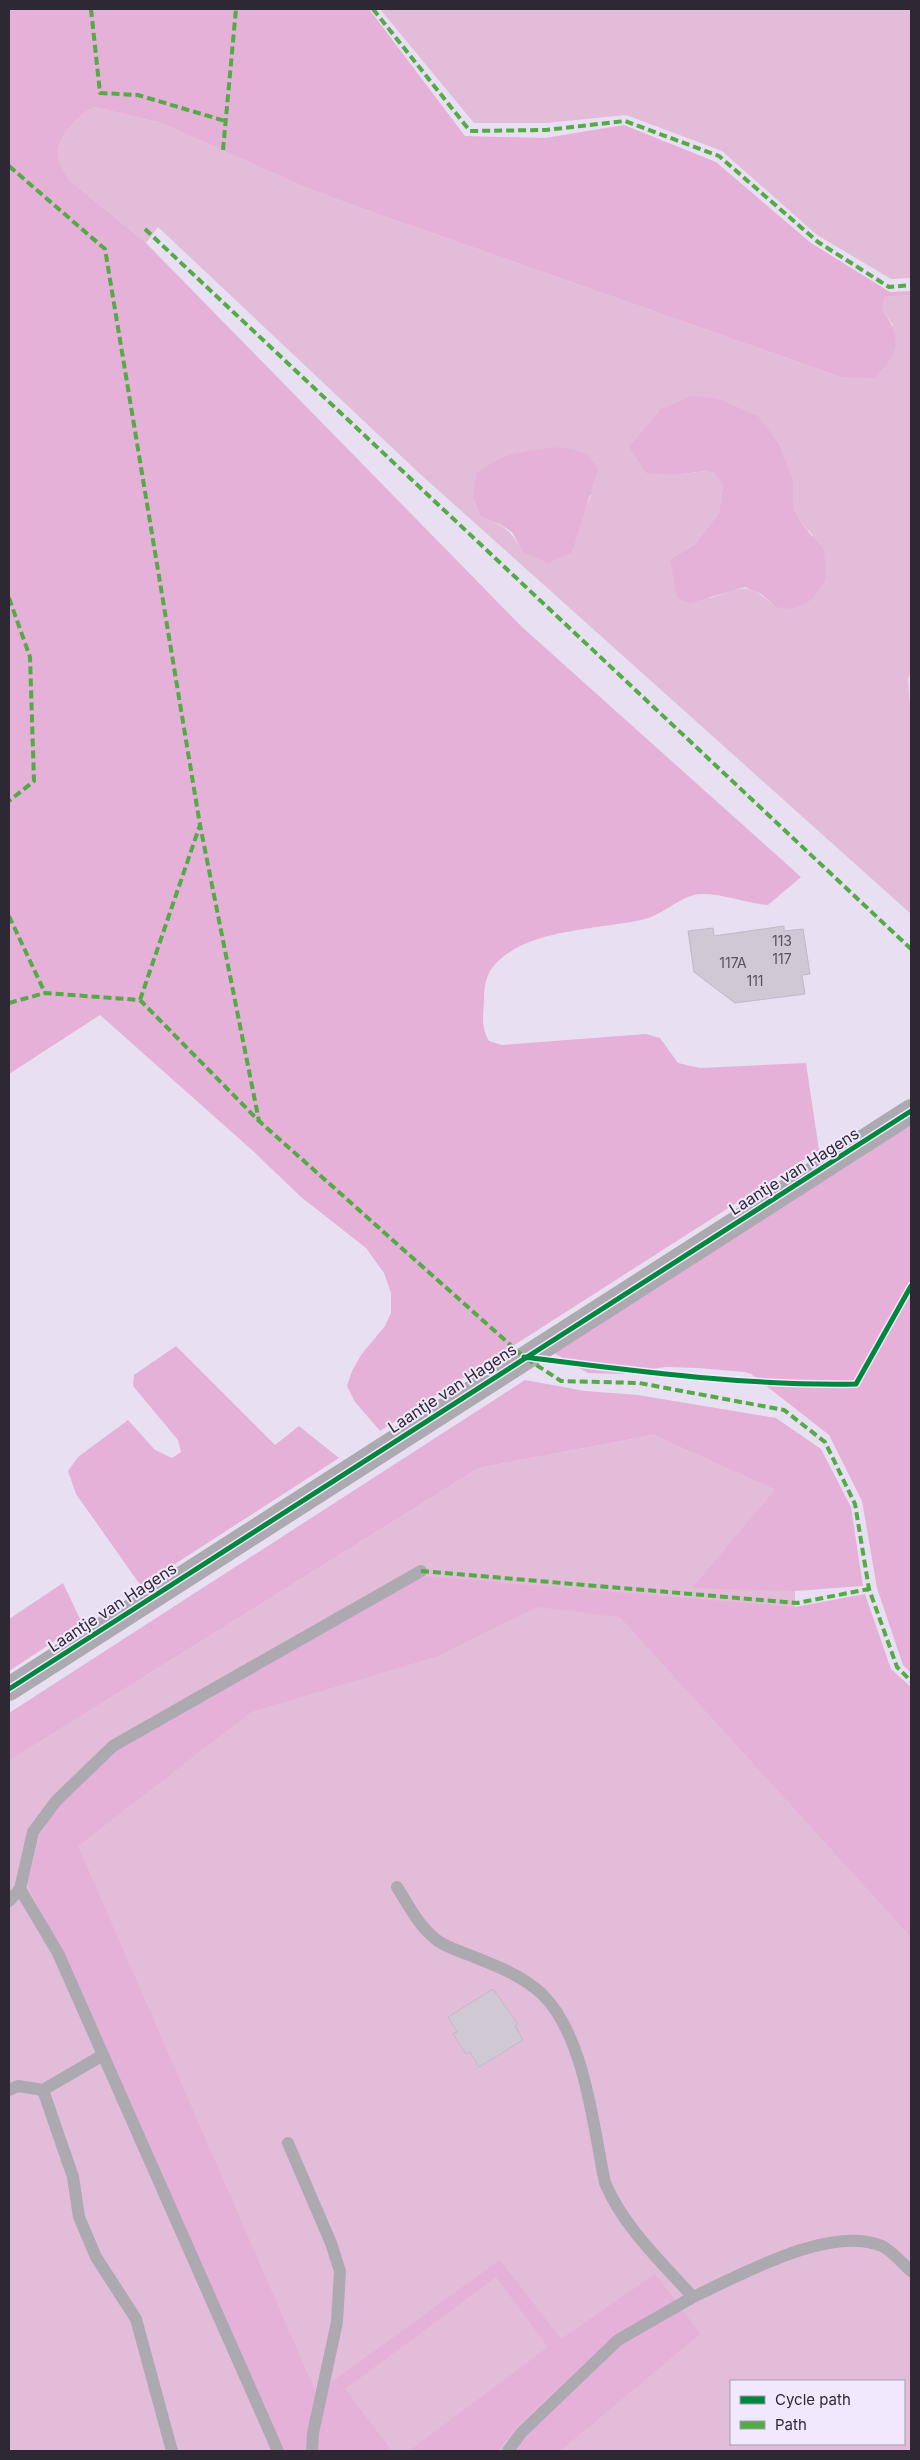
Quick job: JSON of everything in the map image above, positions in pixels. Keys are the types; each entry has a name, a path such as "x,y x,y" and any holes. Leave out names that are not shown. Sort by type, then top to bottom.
{"street":[{"name":"Laantje van Hagens","path":"9,1689 911,1111"}],"lane":[{"path":"9,1900 20,1889 33,1832 56,1801 113,1746 421,1571"},
{"path":"397,1887 416,1918 439,1941 500,1967 543,1995 574,2044 582,2072 605,2183 612,2200 639,2237 693,2297"},
{"path":"20,1889 58,1954 278,2451"},
{"path":"9,2090 18,2086 43,2090 103,2055"},
{"path":"43,2090 73,2177 79,2217 96,2257 136,2319 172,2451"},
{"path":"288,2143 331,2243 340,2270 337,2322 313,2433 312,2451"},
{"path":"508,2451 521,2433 618,2340 693,2297 772,2260 830,2242 848,2240 867,2242 884,2247 911,2271"}],"shaded area":[{"path":"9,9 369,9 465,136 545,138 624,125 716,162 811,243 890,292 911,291 911,295 885,297 882,309 889,320 895,337 893,353 889,361 874,378 841,377 344,202 300,185 161,123 94,107 72,124 63,136 58,149 58,157 68,179 146,243 522,627 801,877 768,905 717,895 693,895 652,917 563,933 522,945 505,955 492,968 485,988 484,1026 489,1041 502,1045 646,1034 660,1038 678,1063 700,1068 806,1063 819,1150 380,1431 355,1402 347,1386 352,1371 361,1355 385,1326 391,1313 391,1293 384,1273 366,1248 301,1197 253,1151 100,1015 9,1074"},
{"path":"380,9 911,9 911,278 891,279 817,235 722,151 626,115 546,123 474,123"},
{"path":"94,107 161,123 300,185 344,202 841,377 893,325 882,309 885,297 911,295 911,672 908,679 911,719 911,914 419,473 158,227 146,243 68,179 59,161 58,149 67,130","holes":["772,435 780,445 793,479 793,508 802,524 813,535 776,607 758,593 745,589 738,589 710,598 670,559 694,545 719,513 723,486 714,473 706,471 677,475","591,495 578,526 572,552 523,552 507,530 481,517"]},
{"path":"692,396 716,398 758,416 780,445 793,479 793,508 802,524 824,550 826,580 811,600 793,609 776,607 761,594 745,587 690,603 677,598 670,559 694,545 719,513 723,486 714,473 705,471 677,475 646,473 629,447 661,409"},
{"path":"558,447 586,453 598,469 572,552 548,563 523,552 512,532 499,524 481,517 473,495 477,473 497,460 515,454"},
{"path":"911,1121 911,1673 903,1665 877,1588 862,1501 829,1435 751,1374 698,1368 665,1367 622,1374 588,1373 552,1352"},
{"path":"176,1346 275,1445 299,1426 339,1458 141,1586 76,1494 68,1471 78,1457 128,1420 155,1450 172,1458 181,1452 178,1440 133,1386 134,1375"},
{"path":"525,1380 585,1391 638,1395 776,1418 821,1449 851,1507 863,1586 795,1591 692,1588 775,1490 653,1435 479,1468 9,1761 9,1713"},
{"path":"653,1435 775,1490 795,1591 795,1607 911,1792 911,2451 9,2451 9,1761 479,1468"},
{"path":"421,1576 795,1607 865,1594 891,1669 911,1687 911,1937 620,1617 537,1607 438,1656 251,1712 78,1846 316,2393 308,2451 285,2451 28,1885 39,1837 59,1803 116,1750"},
{"path":"63,1583 82,1623 9,1671 9,1619"},
{"path":"500,2260 561,2339 655,2274 676,2301 615,2335 516,2427 498,2451 409,2451 548,2347 496,2277 345,2389 392,2451 317,2451 326,2386"},
{"path":"681,2308 700,2334 560,2451 516,2451 528,2435 622,2344"}],"building":[{"path":"784,926 784,931 803,929 810,974 802,975 805,994 735,1003 694,972 688,931 713,928 714,936"},
{"path":"493,1989 518,2024 515,2026 523,2040 479,2067 470,2052 466,2054 453,2034 457,2032 448,2017"}],"marked path":[{"path":"91,9 100,93 138,95 225,121"},
{"path":"223,150 236,9"},
{"path":"373,9 470,131 546,130 625,121 719,156 818,242 889,287 911,285"},
{"path":"9,166 105,249 200,825 259,1121"},
{"path":"145,229 911,949"},
{"path":"9,598 30,657 34,781 9,801"},
{"path":"140,1000 200,825"},
{"path":"9,916 45,993"},
{"path":"9,1003 45,993 140,1000 259,1121 524,1357 561,1381 639,1383 784,1410 825,1442 855,1504 869,1589 897,1667 911,1681"},
{"path":"421,1571 797,1603 869,1589"}],"cycle path":[{"path":"9,1689 911,1111"},
{"path":"524,1357 731,1380 773,1383 856,1384 911,1286"}]}
